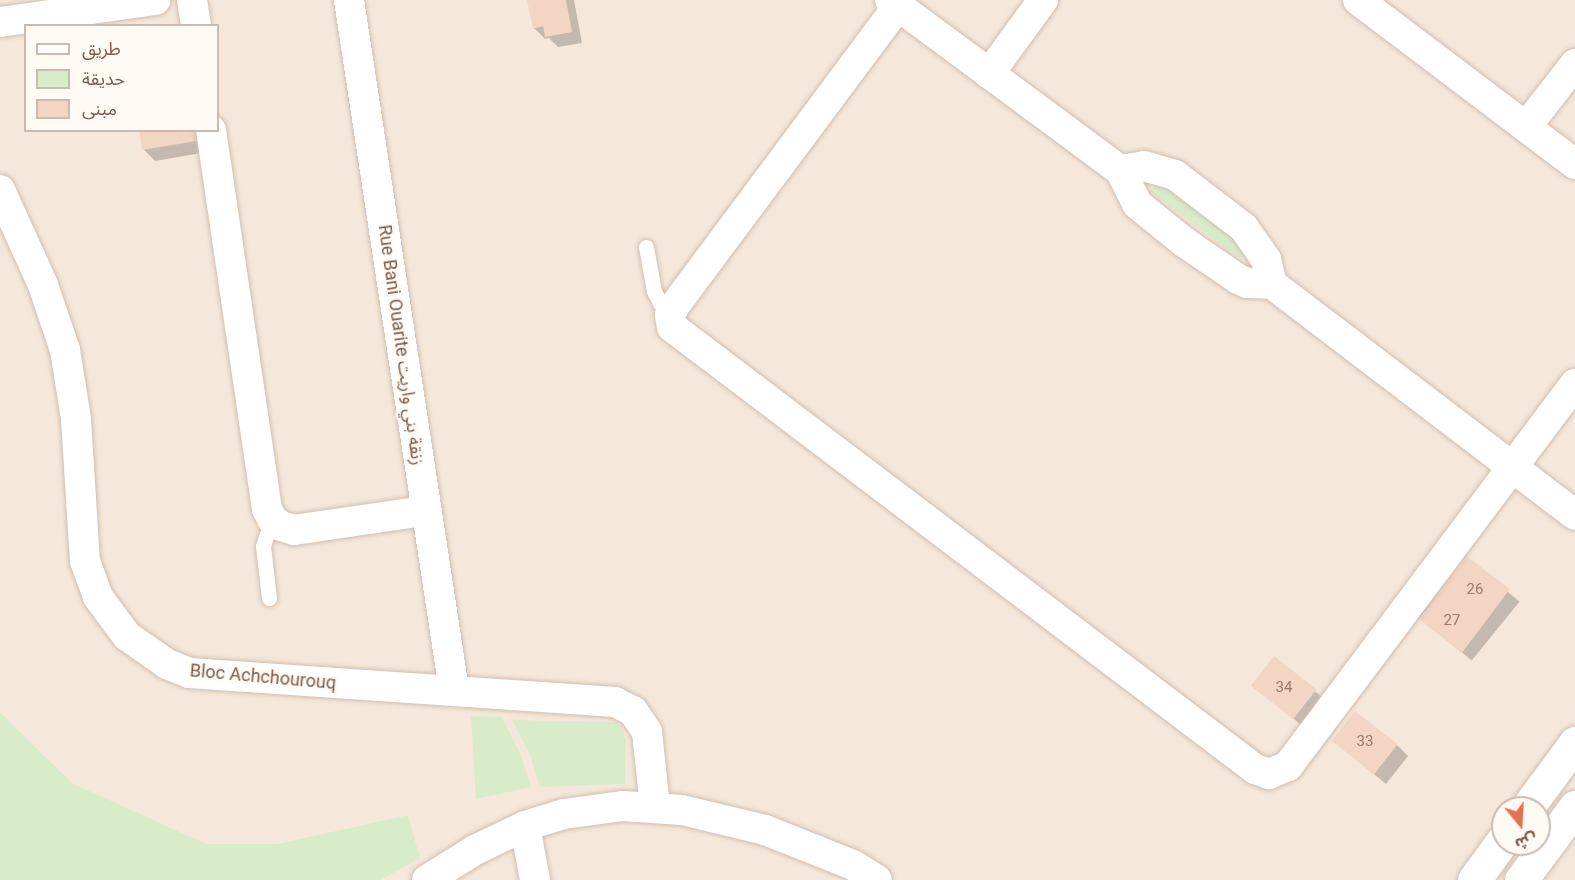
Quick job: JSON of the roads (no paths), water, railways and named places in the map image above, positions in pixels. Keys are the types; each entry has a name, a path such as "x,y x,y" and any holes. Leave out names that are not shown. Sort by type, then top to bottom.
{"main road":[{"path":"1536,796 1575,742"},
{"path":"1521,880 1575,807"},
{"path":"1474,880 1491,856"}],"street":[{"path":"0,22 155,0"},
{"path":"192,0 196,24"},
{"name":"Rue Bani Ouarite زنقة بني واريت","path":"349,0 454,690"},
{"path":"989,74 1043,0"},
{"path":"1358,0 1575,165"},
{"path":"1575,384 1514,468 1288,766 1269,774 1246,763 678,333 672,327 670,315 894,3 1120,171 1137,204 1184,242 1238,279 1247,283 1272,284 1514,468 1575,515"},
{"path":"1526,127 1575,64"},
{"path":"211,132 267,509 272,519 281,526 294,530 425,511"},
{"path":"1120,171 1144,166 1175,175 1244,228 1266,260 1272,284"},
{"name":"Bloc Achchourouq","path":"0,190 43,285 65,350 76,419 85,561 98,597 127,636 153,656 189,673 606,700 625,705 641,720 647,732 655,807"},
{"path":"427,880 475,850 525,826 593,808 655,807 724,819 765,830 853,865 877,880"},
{"path":"525,826 535,880"}],"lane":[{"path":"646,247 654,291 670,315"},
{"path":"269,598 263,546 272,519"}]}
